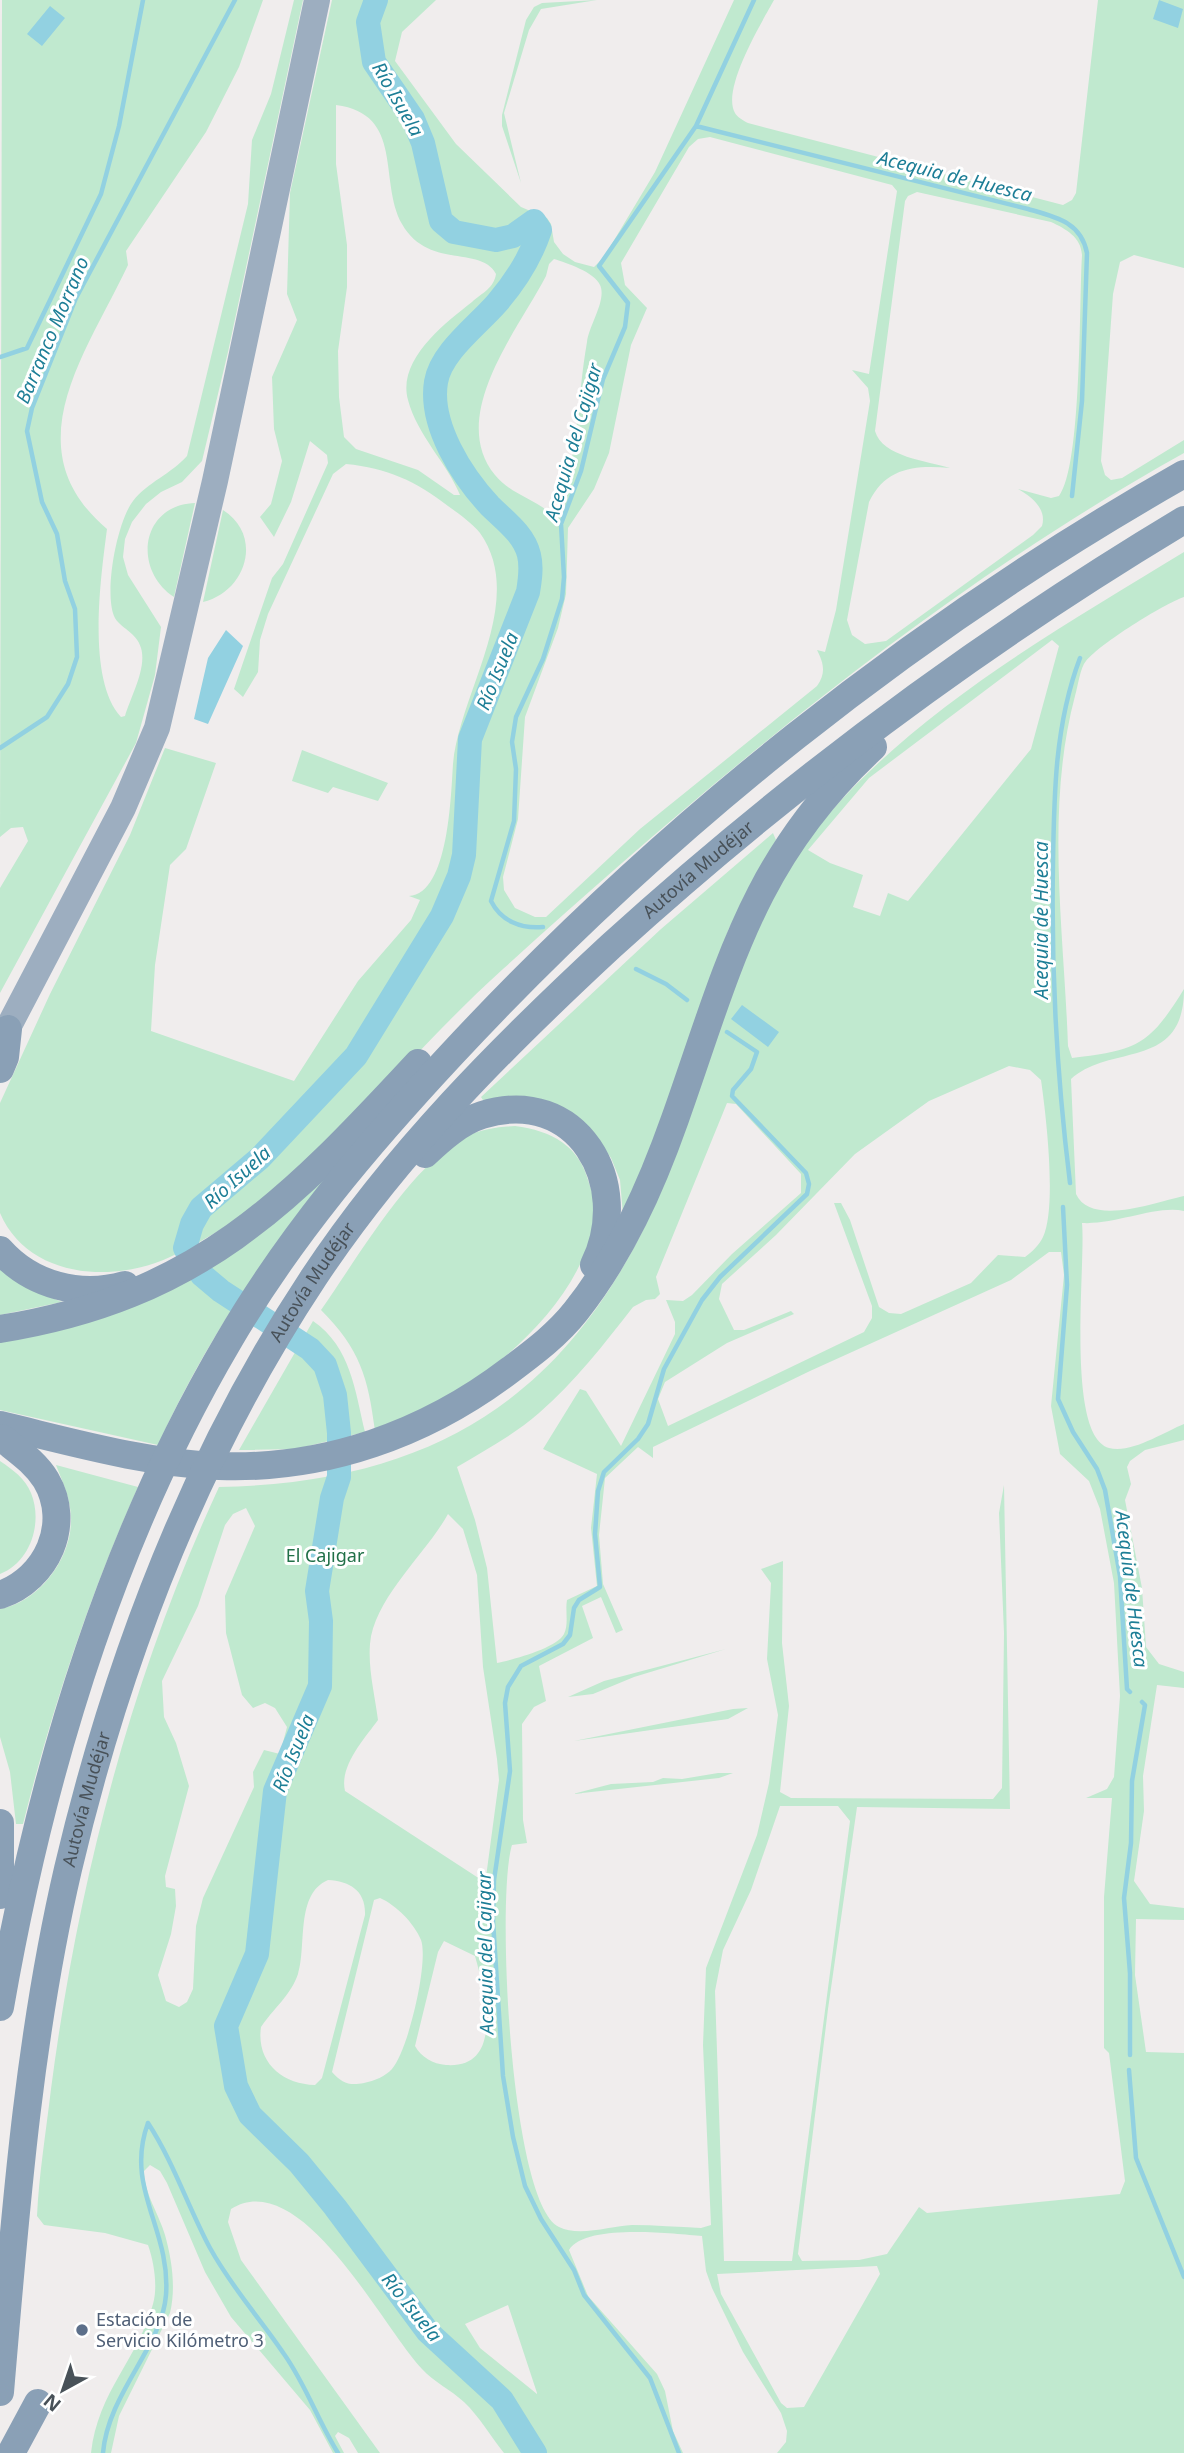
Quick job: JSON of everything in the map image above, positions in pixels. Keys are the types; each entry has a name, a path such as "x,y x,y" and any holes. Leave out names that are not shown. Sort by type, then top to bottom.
{"highway":[{"path":"0,1069 5,1057 4,1036 127,799 157,728 215,481 317,0"},
{"name":"Autovía Mudéjar","path":"0,2007 34,1839 96,1635 158,1480 227,1342 282,1257 353,1166 438,1069 560,943 650,861 754,771 886,668 1017,576 1184,474"},
{"name":"Autovía Mudéjar","path":"0,2392 20,2167 50,1957 72,1855 103,1742 129,1661 170,1551 201,1480 261,1363 313,1278 429,1128 554,999 642,918 792,791 883,720 1011,629 1184,520"},
{"path":"1,1434 149,1459 219,1466 281,1464 342,1453 406,1432 468,1401 537,1351 575,1313 628,1230 671,1131 732,953 751,908 787,846 820,801 858,761 908,717 1001,651 1011,629"},
{"path":"0,1329 83,1312 152,1286 222,1246 279,1204 325,1162 446,1035 628,863 650,861"},
{"path":"330,1253 348,1250 412,1167 441,1139 469,1120 514,1111 540,1115 564,1125 583,1142 605,1178 609,1204 606,1231 597,1259 579,1292 515,1367"},
{"path":"0,1250 26,1272 63,1287 103,1289 136,1282 152,1286"},
{"path":"1,1434 109,1462 149,1459"},
{"path":"0,1595 24,1583 42,1565 53,1543 56,1518 52,1494 41,1472 1,1434"},
{"path":"0,1823 0,1895"},
{"path":"20,2167 31,2180 31,2232"},
{"path":"11,2453 38,2403"}],"green space":[{"path":"2,0 263,0 239,67 206,132 126,251 128,265 78,366 66,400 61,433 64,466 79,498 107,529 100,599 100,653 103,678 110,700 121,717 125,716 138,682 142,656 139,643 116,620 111,605 111,574 117,540 133,501 187,456 248,204 252,140 271,94 294,0 303,0 202,461 182,482 161,492 146,504 132,522 125,539 123,557 128,575 161,627 155,675 136,743 0,993 0,888 28,841 23,827 11,828 0,837"},
{"path":"332,0 436,0 402,32 395,61 456,144 521,207 547,218 551,224 554,242 563,254 575,262 594,267 604,257 655,172 734,0 774,0 738,72 732,102 735,113 743,120 1063,205 1072,200 1076,193 1098,0 1184,0 1184,268 1134,255 1120,262 1113,294 1101,461 1105,475 1111,480 1122,478 1184,440 1184,453 1091,507 914,627 745,758 503,969 347,1126 264,1199 219,1231 147,1266 123,1271 74,1269 51,1263 30,1251 13,1235 0,1213 0,1103 50,994 130,835 165,748 216,763 186,849 170,865 155,965 151,1031 294,1081 358,981 411,920 420,900 409,896 422,891 432,879 440,861 449,818 458,736 494,617 497,588 493,560 477,529 436,497 400,477 346,464 333,474 268,614 260,640 258,672 243,697 234,689 272,578 283,564 328,463 327,455 310,441 291,502 274,537 260,517 271,504 282,461 274,429 272,377 297,320 287,294 290,193","holes":["336,105 358,111 372,121 381,135 395,207 402,224 413,238 439,252 479,260 489,265 496,274 487,290 425,344 409,371 406,385 412,413 460,495 454,495 418,470 356,449 344,437 339,397 338,351 347,287 347,245 336,164","710,137 892,185 897,191 869,374 852,370 868,388 870,401 836,610 825,652 817,650 823,668 822,677 817,686 640,829 546,917 535,917 515,908 504,890 503,877 518,819 525,717 558,628 566,594 568,528 594,489 609,453 631,345 647,308 625,285 621,263 689,147 698,139","917,192 1051,222 1076,238 1082,255 1076,419 1072,452 1059,496 1051,498 1018,489 1040,509 1042,526 886,641 865,644 852,635 847,620 869,502 876,490 893,475 914,468 950,468 896,452 879,440 875,431 905,201 908,196","554,259 580,269 597,280 602,291 587,342 573,453 556,518 542,506 509,488 495,475 482,452 479,427 483,400 492,374 546,276 549,264"]},
{"path":"597,0 541,9 529,30 504,113 521,183 502,126 502,115 526,20 534,7 542,3"},
{"path":"195,503 174,597 161,585 152,571 148,540 163,515 177,506"},
{"path":"223,510 236,521 243,534 246,548 244,562 230,587 203,602"},
{"name":"El Cajigar","path":"1184,552 1184,597 1132,625 1094,653 1082,668 1066,739 1061,782 1059,870 1068,1046 1072,1058 1112,1052 1139,1042 1161,1023 1184,989 1181,1015 1172,1033 1159,1044 1087,1068 1071,1079 1076,1194 1084,1204 1095,1209 1125,1210 1184,1196 1184,1211 1161,1211 1082,1223 1080,1346 1087,1413 1095,1437 1109,1448 1137,1445 1184,1424 1184,1440 1145,1450 1130,1461 1127,1467 1131,1484 1125,1500 1142,1588 1146,1647 1159,1664 1184,1672 1184,1688 1157,1685 1143,1776 1144,1811 1134,1881 1150,1904 1184,1908 1184,1920 1136,1919 1135,1975 1146,2052 1184,2053 1184,2453 777,2453 786,2442 787,2431 781,2413 743,2352 712,2288 706,2271 702,2236 631,2232 593,2236 578,2242 569,2250 588,2296 657,2374 665,2391 673,2431 683,2453 504,2453 469,2408 422,2369 338,2257 312,2229 285,2210 258,2202 231,2209 228,2222 241,2260 380,2453 358,2453 349,2438 338,2432 335,2436 344,2453 333,2453 310,2410 231,2317 205,2272 167,2183 160,2171 150,2165 144,2171 145,2179 165,2235 171,2264 173,2294 170,2313 119,2416 111,2453 91,2453 102,2411 146,2324 153,2304 155,2274 148,2245 105,2233 44,2225 37,2216 51,2089 76,1934 112,1782 159,1632 219,1487 311,1479 392,1460 463,1430 523,1388 575,1335 620,1272 658,1198 691,1113 718,1023 740,963 781,879 830,812 874,767 972,687 1077,617","holes":["1052,640 1059,646 1031,749 908,901 888,893 880,916 853,907 863,875 830,863 808,850 869,778","1009,1066 1030,1070 1041,1080 1049,1160 1049,1205 1043,1237 1033,1250 1025,1257 998,1255 971,1283 901,1314 889,1313 879,1307 850,1220 841,1203 834,1203 872,1306 872,1318 864,1332 668,1426 658,1399 665,1382 727,1343 794,1314 791,1311 744,1330 734,1330 719,1299 722,1284 776,1235 855,1154 929,1101","727,1103 736,1104 801,1174 801,1193 732,1254 692,1295 683,1301 666,1300 675,1322 675,1334 621,1446 586,1391 580,1389 543,1449 597,1474 591,1528 597,1586 567,1600 566,1626 560,1639 534,1653 497,1663 487,1568 475,1520 457,1467 539,1413 577,1376 633,1307 646,1300 655,1299 660,1294 656,1277","1049,1252 1061,1252 1064,1275 1051,1406 1060,1454 1089,1481 1100,1509 1114,1583 1120,1696 1114,1777 1107,1789 1086,1798 1112,1798 1104,1897 1104,2048 1109,2053 1125,2181 1120,2194 927,2213 919,2207 887,2254 859,2260 802,2261 798,2254 828,2009 857,1807 1010,1809 1004,1485 999,1513 1004,1633 1002,1788 993,1799 791,1798 780,1792 789,1706 782,1643 783,1561 761,1569 771,1583 767,1659 778,1715 769,1783 757,1835 706,1968 703,2045 711,2225 701,2228 632,2225 585,2231 567,2230 559,2227 542,2206 529,2164 518,2109 511,2046 507,1982 507,1875 512,1845 527,1843 523,1820 522,1724 534,1707 546,1701 539,1666 593,1638 582,1606 601,1597 616,1633 623,1630 603,1584 599,1535 605,1478 638,1447 653,1458 653,1447 810,1371 1011,1280","246,1508 255,1526 225,1596 226,1633 242,1695 253,1708 265,1703 275,1708 287,1727 280,1754 264,1750 253,1772 254,1787 203,1898 196,1926 193,1989 187,2002 179,2007 166,2001 158,1975 171,1934 176,1906 175,1889 166,1887 165,1876 189,1786 176,1743 164,1717 162,1681 198,1606 225,1525 233,1514","448,1514 463,1529 477,1575 483,1667 499,1780 486,1877 480,1879 345,1791 344,1782 349,1762 378,1720 370,1663 374,1627 381,1610","780,1806 838,1806 850,1821 792,2261 724,2261 715,1991 723,1950 751,1890","328,1880 350,1885 360,1894 365,1907 322,2078 315,2085 292,2080 274,2069 267,2060 261,2040 261,2027 286,1995 298,1974 306,1909 318,1887","380,1898 404,1915 421,1940 422,1967 416,2006 404,2044 392,2069 376,2080 354,2084 343,2081 332,2072 374,1900","444,1941 475,1956 486,2007 484,2042 477,2055 465,2063 437,2063 424,2057 415,2046 438,1952","877,2266 880,2274 804,2407 787,2408 781,2403 721,2294 717,2274","508,2305 537,2394 480,2348 465,2324"]},
{"path":"302,750 388,783 378,801 333,787 328,793 292,781"},
{"path":"773,833 776,840 729,928 658,1131 623,1215 620,1180 611,1158 598,1139 485,1103 481,1097 661,929"},
{"path":"515,1126 552,1136 562,1142 578,1159 596,1210 589,1244 559,1299 515,1348 464,1387 375,1431 369,1395 360,1365 345,1338 321,1310 387,1214 426,1167 446,1149 467,1136 490,1129"},
{"path":"335,1167 237,1300 195,1371 158,1445 0,1410 0,1341 74,1325"},
{"path":"0,1267 35,1291 62,1302 0,1315"},
{"path":"313,1321 326,1332 344,1357 365,1432 296,1449 239,1450"},
{"path":"0,1461 25,1483 31,1493 36,1516 32,1540 27,1551 11,1568 0,1574"},
{"path":"56,1465 138,1487 103,1570 73,1653 23,1824 16,1824 10,1772 0,1737 0,1609 14,1605 39,1589 58,1565 65,1551 71,1515"},
{"path":"726,1649 634,1677 593,1694 568,1697 604,1681"},
{"path":"748,1708 728,1719 574,1741 733,1709"},
{"path":"733,1773 719,1778 573,1794 611,1784 653,1782 663,1778 682,1779"}],"water":[{"path":"1159,0 1183,9 1178,28 1153,19"},
{"path":"50,6 65,18 42,46 27,34"},
{"path":"226,630 243,646 208,724 194,719 208,658"},
{"path":"742,1005 779,1032 768,1047 731,1019"}],"waterway":[{"path":"0,357 27,348 101,194 119,126 143,0"},
{"name":"Barranco Morrano","path":"0,748 47,717 68,684 77,657 75,609 65,581 57,534 42,502 27,431 32,408 76,298 235,0"},
{"name":"Río Isuela","path":"376,0 368,22 374,62 413,119 423,143 441,221 454,232 496,240 513,236 534,221 540,230 510,287 445,360 436,382 435,398 450,449 479,494 523,540 529,555 530,574 528,592 470,739 464,855 459,876 442,916 356,1056 260,1158 201,1208 192,1224 185,1248 202,1275 221,1291 310,1349 325,1365 335,1395 339,1433 339,1477 332,1498 317,1591 321,1621 320,1686 275,1791 257,1954 226,2026 236,2086 250,2115 299,2163 428,2332 502,2400 535,2453"},
{"name":"Acequia de Huesca","path":"754,0 696,126 1028,209 1066,222 1079,234 1087,253 1082,401 1072,496"},
{"name":"Acequia del Cajigar","path":"543,927 527,927 512,922 500,914 491,901 514,821 516,769 512,742 516,717 543,659 562,599 564,577 561,524 581,471 603,379 625,327 628,303 599,266 696,126"},
{"name":"Acequia de Huesca","path":"1070,1183 1056,1024 1053,837 1061,734 1065,708 1080,658"},
{"name":"Acequia del Cajigar","path":"636,969 666,984 687,1000"},
{"name":"Acequia del Cajigar","path":"679,2453 650,2378 584,2295 574,2270 541,2219 525,2186 513,2137 503,2076 493,1921 494,1880 510,1771 505,1703 508,1687 521,1666 563,1644 570,1635 574,1608 579,1600 600,1587 595,1534 598,1491 604,1472 638,1439 648,1424 664,1369 702,1300 720,1277 807,1194 809,1184 806,1173 732,1096 733,1090 751,1069 757,1052 727,1032"},
{"name":"Acequia de Huesca","path":"1063,1207 1067,1285 1058,1399 1073,1432 1097,1469 1105,1490 1120,1576 1127,1689 1130,1692"},
{"name":"Acequia de Huesca","path":"1130,2055 1130,1973 1124,1898 1131,1843 1132,1781 1145,1705 1142,1702"},
{"name":"Acequia de Huesca","path":"1129,2070 1136,2158 1184,2277"},
{"path":"148,2123 166,2154 210,2248 292,2366 338,2453"},
{"path":"103,2453 114,2410 155,2333 166,2295 162,2249 144,2189 141,2168 142,2146 148,2123"}],"place":[{"name":"Estación de Servicio Kilómetro 3","path":"82,2330"}]}
